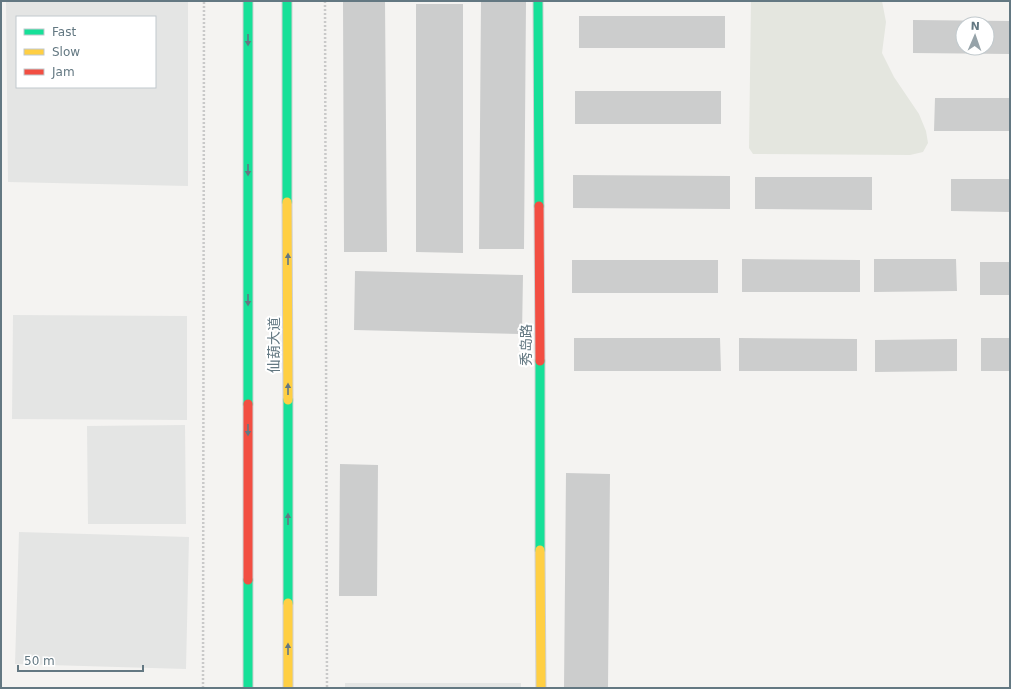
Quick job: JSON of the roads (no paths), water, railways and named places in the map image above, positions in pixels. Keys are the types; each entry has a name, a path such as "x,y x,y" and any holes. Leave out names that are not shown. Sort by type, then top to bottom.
{"main road":[{"name":"仙葫大道","path":"248,1 248,688"},
{"name":"仙葫大道","path":"287,1 288,688"},
{"name":"秀岛路","path":"538,1 541,688"}]}
